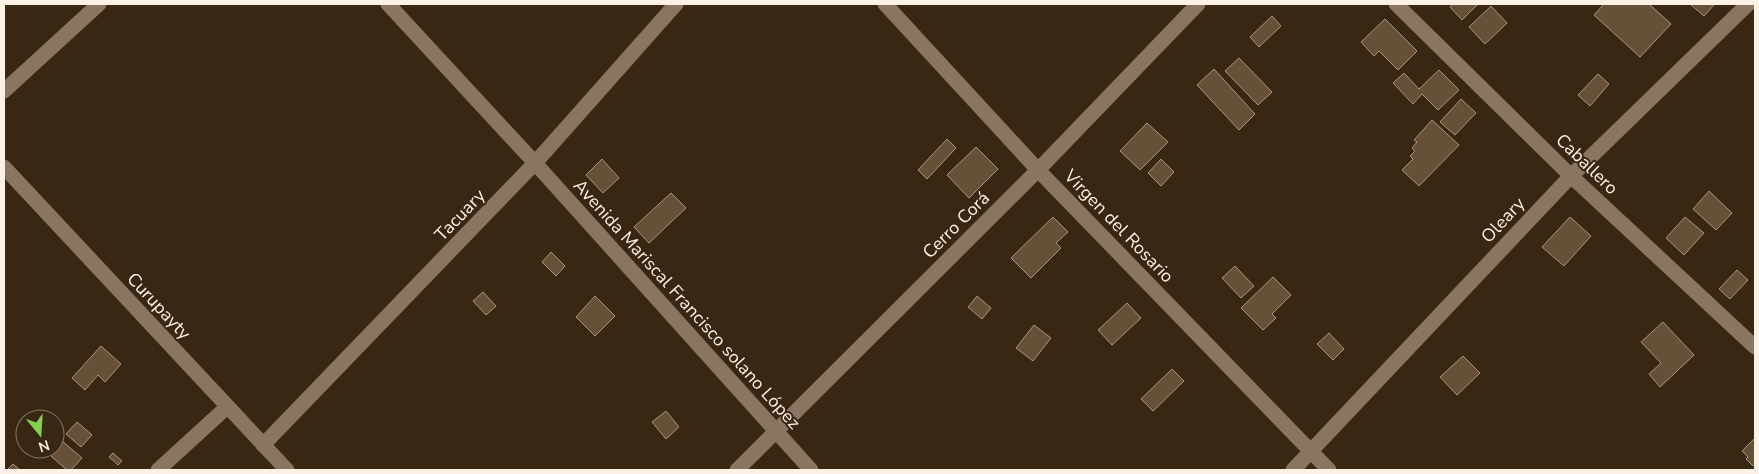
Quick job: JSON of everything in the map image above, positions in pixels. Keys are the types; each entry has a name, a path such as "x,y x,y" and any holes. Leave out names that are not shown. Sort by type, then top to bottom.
{"street":[{"path":"4,90 99,4"},
{"path":"388,4 536,163"},
{"name":"Tacuary","path":"263,445 536,163 676,4"},
{"name":"Virgen del Rosario","path":"886,4 1038,170 1329,470"},
{"name":"Cerro Corá","path":"737,470 1038,170 1198,4"},
{"name":"Caballero","path":"1396,4 1571,176 1755,347"},
{"name":"Oleary","path":"1293,470 1571,176 1748,4"},
{"name":"Avenida Mariscal Francisco solano López","path":"536,163 811,470"},
{"name":"Curupayty","path":"4,168 286,470"},
{"path":"158,470 227,407"}],"building":[{"path":"1453,4 1478,4 1462,20 1450,7"},
{"path":"1604,4 1649,4 1671,24 1640,57 1594,15"},
{"path":"1690,4 1715,4 1704,16"},
{"path":"1491,6 1507,23 1485,44 1469,27"},
{"path":"1272,16 1281,26 1259,47 1250,37"},
{"path":"1385,19 1417,51 1398,70 1379,51 1374,56 1361,42"},
{"path":"1239,58 1272,92 1258,105 1225,71"},
{"path":"1214,69 1255,114 1239,130 1197,85"},
{"path":"1439,70 1459,90 1438,110 1422,94 1413,104 1393,83 1404,73 1419,89"},
{"path":"1598,74 1609,84 1590,106 1578,95"},
{"path":"1461,99 1476,113 1455,135 1440,122"},
{"path":"1432,120 1459,145 1419,186 1402,170 1413,159 1410,156 1415,151 1412,148 1417,142 1414,140"},
{"path":"1147,123 1168,142 1140,170 1120,151"},
{"path":"947,139 956,148 927,179 918,170"},
{"path":"976,147 998,169 969,198 947,175"},
{"path":"602,159 619,178 603,193 586,175"},
{"path":"1161,159 1174,172 1161,186 1148,173"},
{"path":"1709,191 1732,213 1716,230 1693,209"},
{"path":"671,193 686,208 649,243 634,227"},
{"path":"1053,217 1068,232 1056,243 1061,248 1031,278 1011,258"},
{"path":"1570,217 1591,236 1564,266 1542,247"},
{"path":"1685,217 1704,233 1684,255 1666,238"},
{"path":"551,252 565,266 556,276 542,262"},
{"path":"1235,266 1254,286 1241,298 1222,278"},
{"path":"1737,270 1748,280 1730,299 1719,289"},
{"path":"1273,277 1291,295 1272,314 1276,318 1263,330 1241,308"},
{"path":"483,292 496,306 486,315 473,301"},
{"path":"595,296 615,316 595,336 576,317"},
{"path":"977,296 991,308 982,319 968,307"},
{"path":"1127,303 1141,318 1112,345 1098,330"},
{"path":"1663,322 1694,355 1660,387 1649,374 1661,363 1641,342"},
{"path":"1034,325 1051,338 1033,361 1016,348"},
{"path":"1329,333 1344,349 1333,360 1317,344"},
{"path":"101,346 121,364 105,382 98,375 85,390 72,378"},
{"path":"1463,356 1480,373 1457,395 1440,377"},
{"path":"1172,369 1184,381 1153,411 1141,399"},
{"path":"666,411 679,427 666,439 652,422"},
{"path":"77,422 92,435 81,447 66,434"},
{"path":"1755,438 1755,464 1753,466 1746,459 1748,457 1742,451"},
{"path":"65,444 82,458 71,470 67,470 54,459 65,459"},
{"path":"113,453 122,461 118,465 109,457"},
{"path":"13,464 20,470 7,470"}]}
